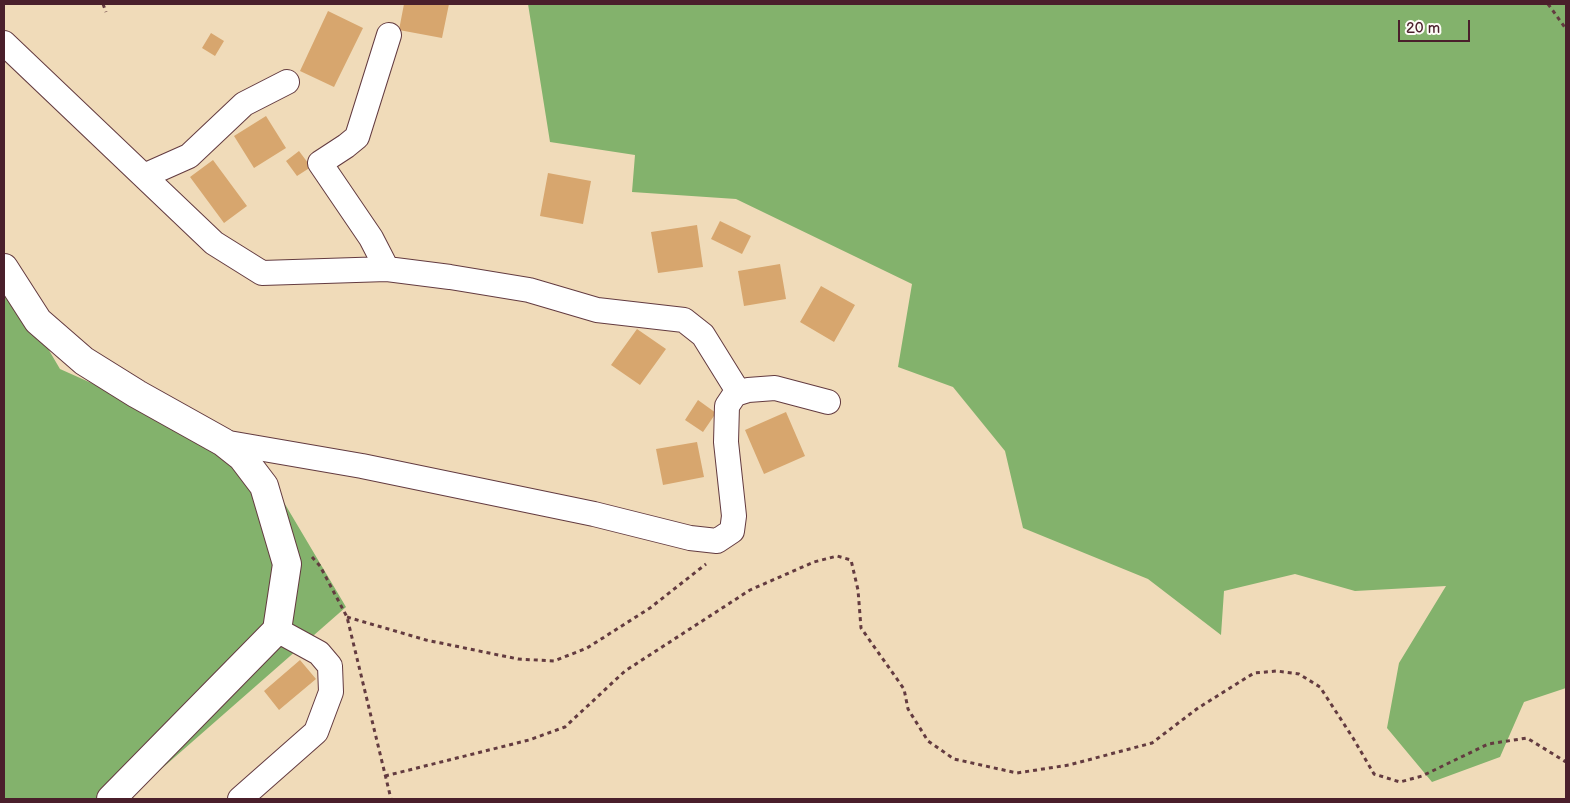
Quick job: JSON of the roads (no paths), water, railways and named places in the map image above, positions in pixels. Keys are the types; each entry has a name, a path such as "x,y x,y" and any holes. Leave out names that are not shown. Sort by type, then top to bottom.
{"street":[{"path":"387,269 371,238 320,163 357,137 389,35"},
{"path":"4,43 214,243 262,273 387,269 529,290 597,310 684,320 704,335 739,393"},
{"path":"144,176 189,156 244,104 288,82"},
{"path":"4,268 38,321 84,361 136,394 223,442 242,457 264,486 287,564 276,630 111,799"},
{"path":"223,442 382,470 594,514 690,538 717,541 732,531 734,516 726,442 727,406 735,394 748,390 775,388 828,402"},
{"path":"240,799 316,732 331,692 330,666 319,653 276,630"}]}
